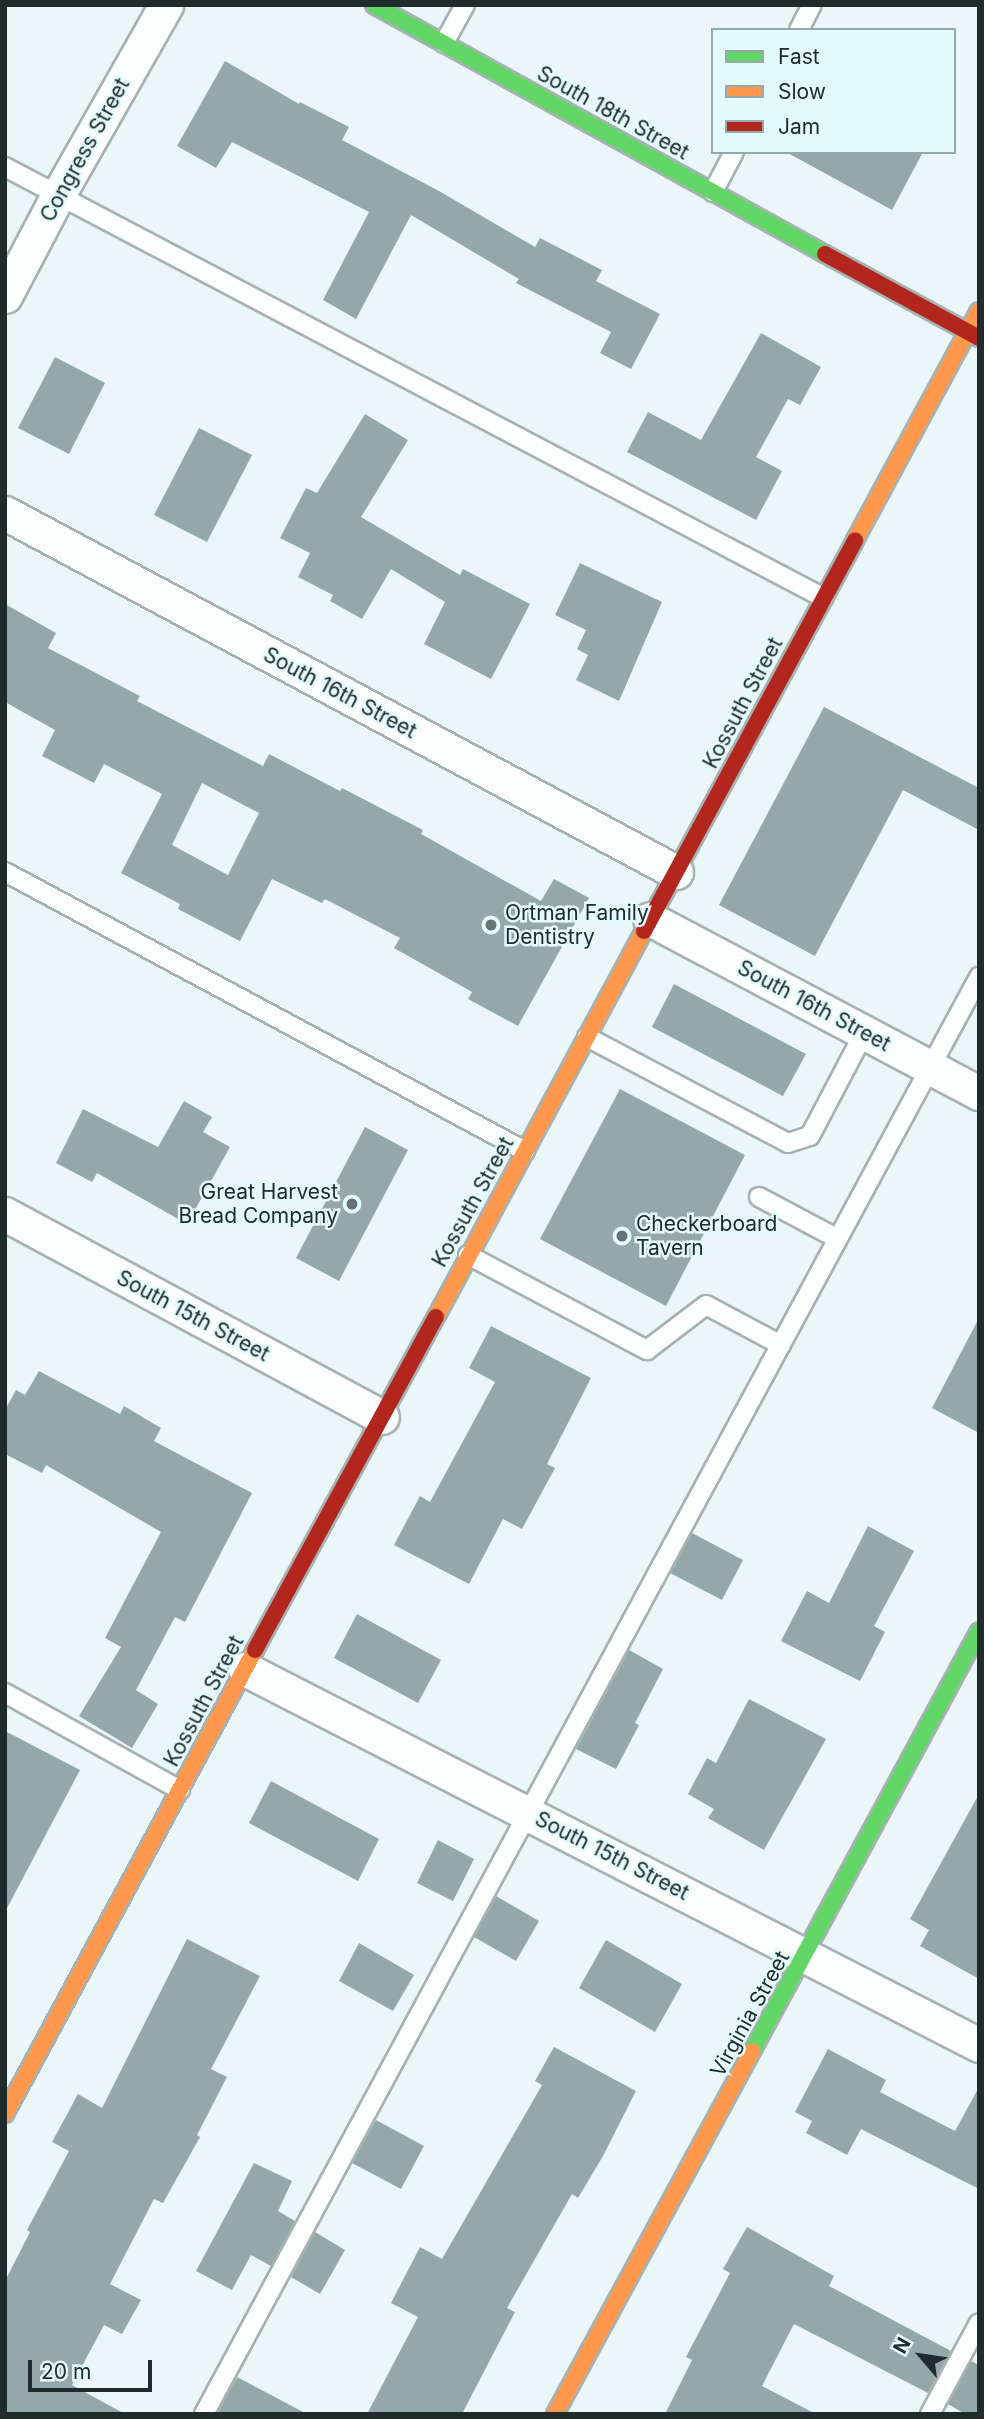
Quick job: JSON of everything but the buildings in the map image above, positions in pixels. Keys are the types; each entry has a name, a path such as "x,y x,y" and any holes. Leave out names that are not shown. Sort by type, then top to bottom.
{"street":[{"name":"Congress Street","path":"5,296 57,197 166,5"},
{"name":"South 18th Street","path":"374,5 973,336"},
{"name":"Kossuth Street","path":"5,2113 824,597 973,336 979,311"},
{"name":"South 16th Street","path":"5,513 676,872"},
{"name":"South 16th Street","path":"650,919 979,1093"},
{"name":"South 15th Street","path":"5,1214 382,1417"},
{"name":"Virginia Street","path":"555,2414 979,1632"},
{"name":"South 15th Street","path":"245,1669 806,1954 979,2045"}],"lane":[{"path":"444,43 465,5"},
{"path":"800,28 812,5"},
{"path":"713,191 733,154"},
{"path":"5,167 57,197 824,597"},
{"path":"5,872 525,1151"},
{"path":"204,2414 530,1814 979,977"},
{"path":"587,1037 788,1143 810,1136 864,1032"},
{"path":"759,1198 838,1239"},
{"path":"468,1255 647,1350 706,1305 781,1345"},
{"path":"5,1693 180,1790"},
{"path":"930,2414 979,2323"}],"traffic: fast":[{"path":"374,5 825,254"},
{"path":"752,2051 979,1632"}],"traffic: slow":[{"path":"855,540 979,311"},
{"path":"436,1317 644,931"},
{"path":"5,2114 255,1650"},
{"path":"555,2414 752,2051"}],"traffic: jam":[{"path":"825,254 979,338"},
{"path":"644,931 855,540"},
{"path":"255,1650 436,1317"}],"place":[{"name":"Ortman Family Dentistry","path":"491,925"},
{"name":"Great Harvest Bread Company","path":"352,1204"},
{"name":"Checkerboard Tavern","path":"622,1236"}]}
